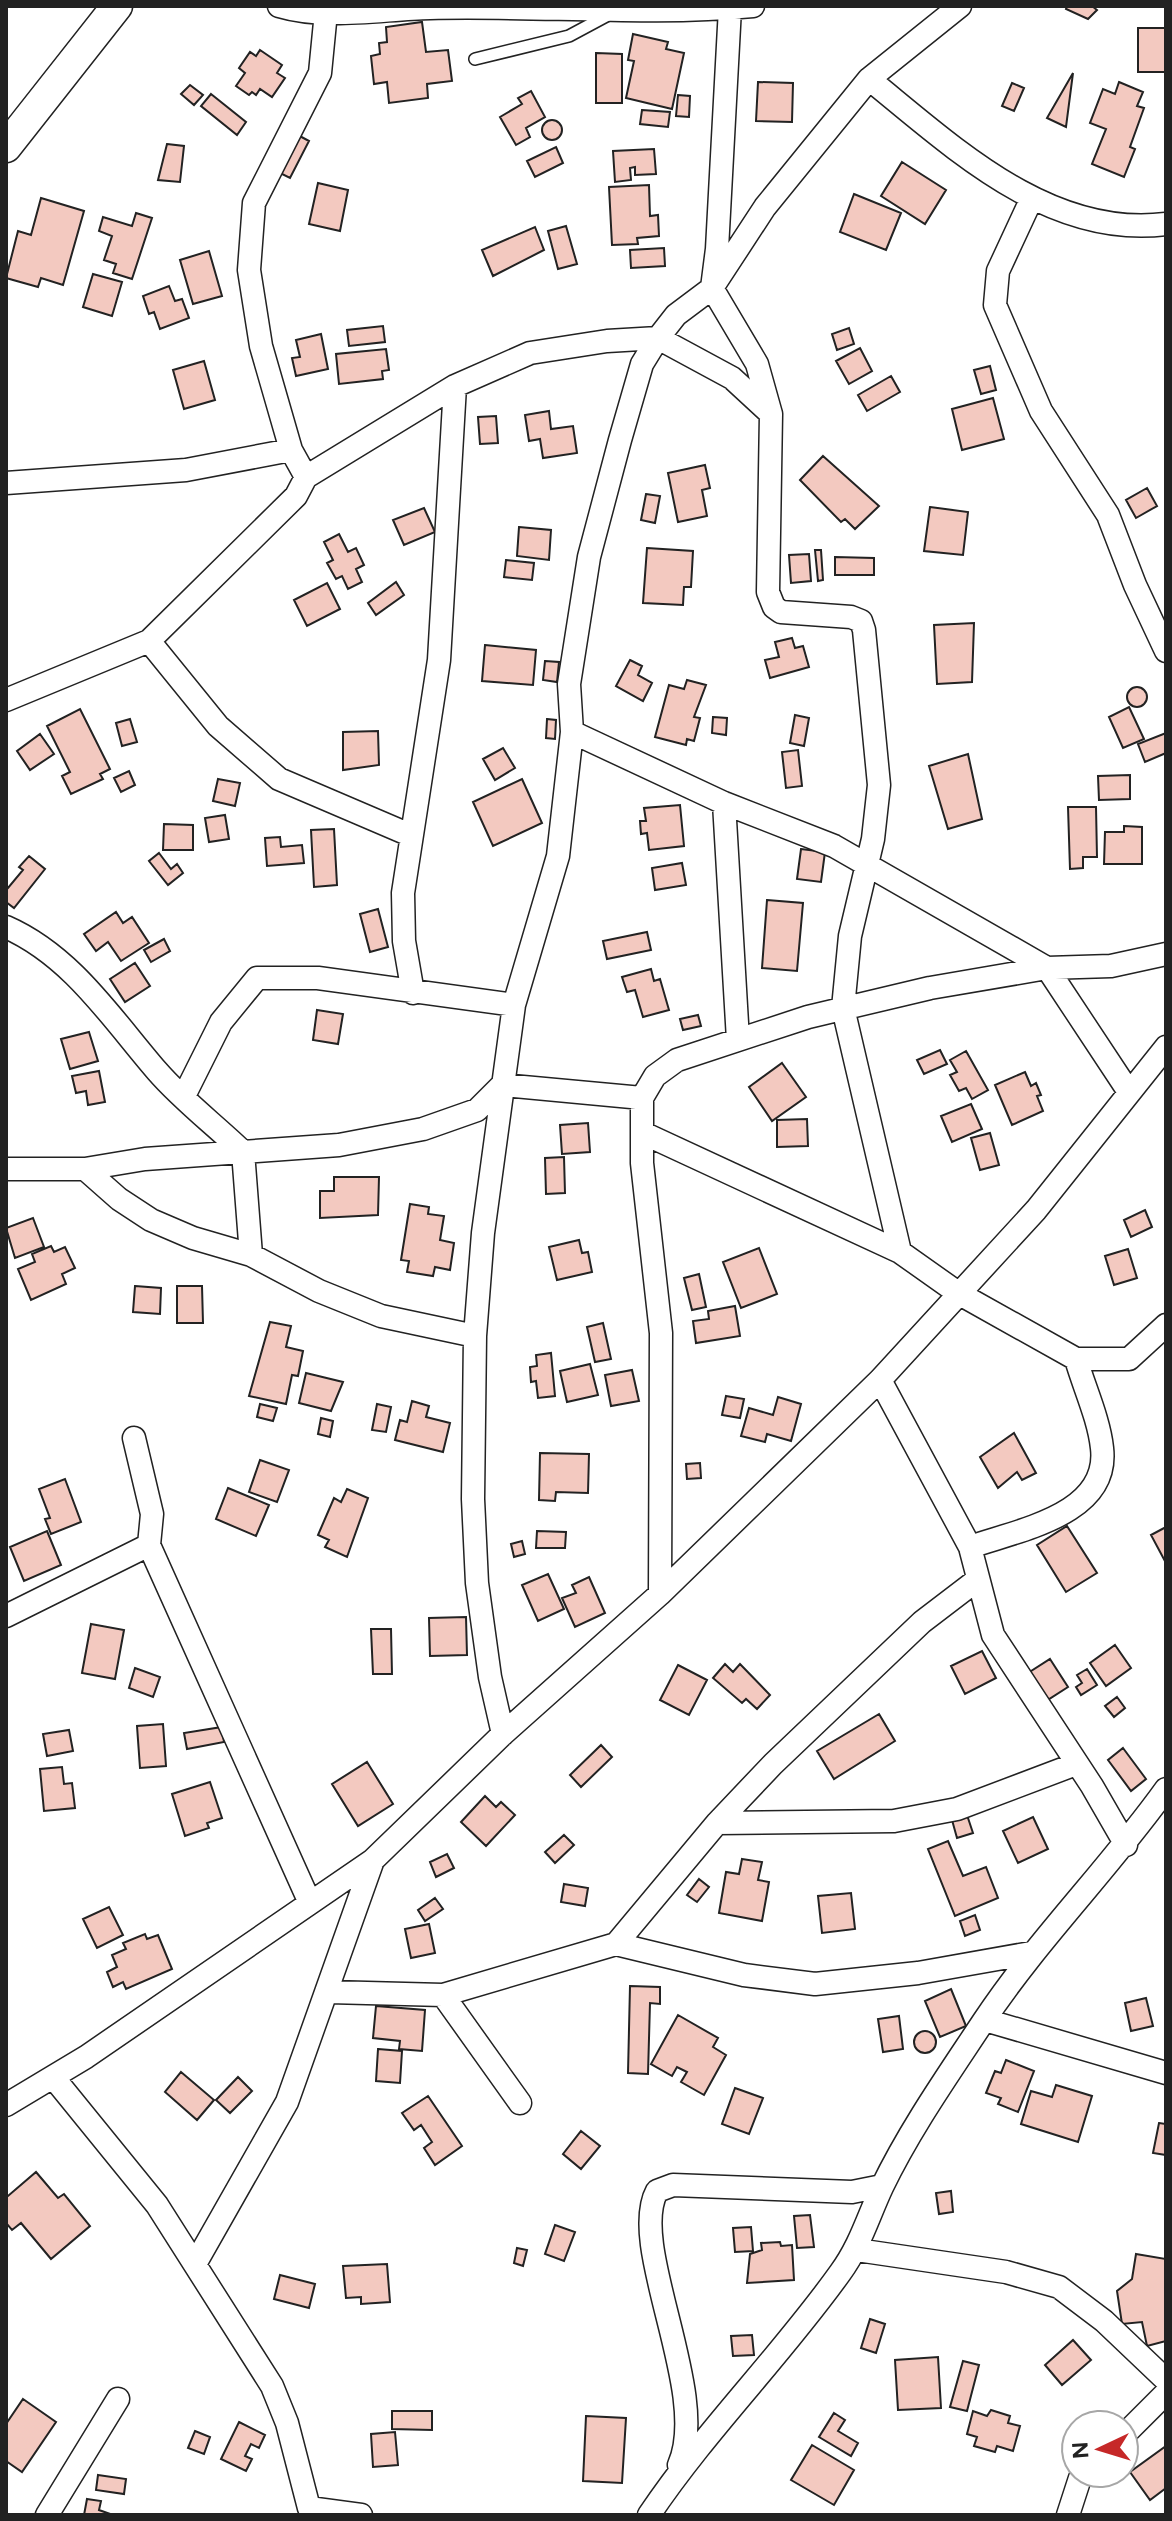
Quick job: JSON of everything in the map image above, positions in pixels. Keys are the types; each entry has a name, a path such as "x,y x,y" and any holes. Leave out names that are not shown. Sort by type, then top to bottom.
{"main road":[{"path":"6,147 117,6"}],"street":[{"path":"279,6 326,12 432,8 753,6"},
{"path":"503,1734 490,1677 477,1583 473,1499 475,1336 483,1233 514,1005 558,856 572,732 569,684 589,557 642,364 658,338 676,315 712,288 765,207 869,79 960,6"},
{"path":"730,8 712,288 757,364 771,414 768,592 774,607 781,612 851,617 861,621 864,630 879,785 867,863 850,936 843,1008 900,1252"},
{"path":"306,477 291,450 261,346 249,270 254,203 320,73 326,12"},
{"path":"869,79 953,147 1031,200 1125,227 1166,224"},
{"path":"1031,200 998,271 995,305 1041,411 1108,515 1135,585 1166,651"},
{"path":"6,700 149,641 296,496 306,477 455,386 530,353 658,338 732,378 771,414"},
{"path":"413,993 404,941 403,893 439,660 455,386"},
{"path":"6,483 186,470 291,450"},
{"path":"149,641 218,726 279,779 410,835"},
{"path":"572,732 724,803 834,846 1047,968 1129,1092"},
{"path":"724,803 738,1040"},
{"path":"6,927 21,933 73,973 159,1074 243,1152 251,1255"},
{"path":"660,1594 661,1333 646,1210 642,1098 655,1076 677,1060 843,1008 930,988 1047,968 1111,966 1166,954"},
{"path":"184,1096 221,1022 257,978 318,978 514,1005"},
{"path":"6,2105 53,2077 373,1860 503,1734 660,1594 880,1380 1036,1210 1166,1047"},
{"path":"502,1085 541,1092 642,1098"},
{"path":"6,1169 85,1169 145,1159 339,1145 423,1129 477,1110 502,1085"},
{"path":"643,1133 900,1252 958,1293 1076,1359 1129,1359 1166,1325"},
{"path":"85,1169 119,1199 151,1220 193,1238 251,1255 319,1291 381,1316 475,1336"},
{"path":"970,1547 1068,1512 1095,1488 1103,1450 1076,1359"},
{"path":"880,1380 970,1547 993,1635 1126,1845"},
{"path":"134,1438 152,1514 149,1545 310,1903"},
{"path":"6,1616 149,1545"},
{"path":"616,1944 717,1823 773,1764 912,1632 977,1580"},
{"path":"717,1823 894,1821 957,1809 1076,1764"},
{"path":"649,2515 672,2481 767,2369 857,2250 882,2186 985,2020 1031,1953 1126,1845 1166,1789"},
{"path":"195,2264 287,2102 329,1992 373,1860"},
{"path":"329,1992 443,1995 616,1944 744,1975 815,1984 918,1973 1031,1953"},
{"path":"443,1995 520,2103"},
{"path":"985,2020 1166,2073"},
{"path":"53,2077 157,2205 272,2386 287,2423 308,2511 361,2515"},
{"path":"672,2481 687,2446 678,2358 655,2254 650,2205 657,2191 673,2185 852,2192 882,2186"},
{"path":"857,2250 1006,2272 1059,2287 1104,2321 1166,2380"},
{"path":"1140,2419 1166,2393"},
{"path":"47,2515 118,2399"},
{"path":"1068,2515 1076,2489"}],"lane":[{"path":"475,59 569,36 622,7"}],"building":[{"path":"1067,6 1092,6 1097,10 1088,19 1066,9"},
{"path":"422,22 426,52 448,50 452,81 427,84 428,98 389,103 387,82 374,84 371,56 380,54 379,43 387,42 386,27"},
{"path":"1138,28 1166,28 1166,72 1138,72"},
{"path":"633,34 668,42 666,49 684,53 672,109 626,98 634,61 628,60"},
{"path":"260,50 282,65 277,73 285,78 272,97 260,89 256,95 252,92 249,95 236,86 245,73 239,68 250,52 256,56"},
{"path":"596,53 622,54 622,103 596,103"},
{"path":"1073,73 1066,127 1047,118"},
{"path":"758,82 793,83 792,122 756,121"},
{"path":"1119,82 1143,92 1137,106 1144,108 1130,147 1135,149 1124,177 1092,164 1106,129 1090,123 1103,89 1115,94"},
{"path":"1012,83 1024,88 1014,111 1002,106"},
{"path":"190,85 203,95 194,105 181,94"},
{"path":"531,91 545,117 526,128 530,137 516,145 500,117 522,104 518,98"},
{"path":"211,94 246,122 237,135 201,106"},
{"path":"678,95 690,96 689,117 676,116"},
{"path":"642,110 670,112 668,127 640,124"},
{"path":"548,120 556,120 562,130 556,140 548,140 542,134 542,126"},
{"path":"296,134 309,141 290,178 278,172"},
{"path":"167,144 184,146 180,182 158,180"},
{"path":"556,147 563,163 535,177 527,161"},
{"path":"654,149 656,174 635,175 635,167 630,168 631,180 615,182 613,151"},
{"path":"902,162 946,190 925,224 881,196"},
{"path":"318,183 348,190 340,231 309,224"},
{"path":"649,185 650,216 658,215 659,236 637,238 638,244 612,245 609,187"},
{"path":"854,194 901,213 886,250 840,232"},
{"path":"41,198 84,211 63,285 41,278 38,287 6,278 18,231 31,235"},
{"path":"136,213 152,218 132,279 113,273 116,264 104,260 112,236 99,231 103,217 132,226"},
{"path":"566,226 577,264 558,269 548,231"},
{"path":"535,227 544,250 493,276 482,250"},
{"path":"664,248 665,266 631,268 630,250"},
{"path":"209,251 222,296 193,304 180,260"},
{"path":"93,274 122,282 112,316 83,307"},
{"path":"169,286 175,301 182,299 189,318 160,329 154,312 149,314 143,296"},
{"path":"383,326 385,342 349,346 347,330"},
{"path":"849,328 854,344 837,350 832,334"},
{"path":"321,334 328,369 296,376 292,358 300,357 296,340"},
{"path":"860,348 872,371 849,384 836,361"},
{"path":"386,349 389,370 382,371 383,379 339,384 336,354"},
{"path":"204,361 215,400 184,409 173,370"},
{"path":"990,366 996,390 981,394 974,370"},
{"path":"891,376 900,392 867,411 858,395"},
{"path":"993,398 1004,439 962,450 952,409"},
{"path":"549,411 551,429 573,426 577,453 543,458 540,439 529,441 525,415"},
{"path":"496,416 498,443 480,444 478,417"},
{"path":"823,456 879,506 855,529 845,519 841,522 800,480"},
{"path":"705,465 710,488 702,490 707,516 678,522 668,473"},
{"path":"1147,488 1157,506 1136,518 1126,500"},
{"path":"646,494 660,496 655,523 641,520"},
{"path":"930,507 968,512 963,555 924,551"},
{"path":"424,508 435,532 404,545 393,520"},
{"path":"519,527 551,530 549,560 517,556"},
{"path":"339,534 348,552 356,548 364,565 356,569 362,582 348,589 342,576 336,579 327,563 333,560 324,542"},
{"path":"647,548 693,551 691,587 684,587 683,605 643,603"},
{"path":"815,550 821,550 823,580 818,581"},
{"path":"809,554 811,581 791,583 789,555"},
{"path":"835,557 874,558 874,575 835,575"},
{"path":"506,560 534,563 532,580 504,577"},
{"path":"396,582 404,595 376,615 368,603"},
{"path":"327,583 340,609 307,626 294,600"},
{"path":"974,623 972,682 937,684 934,625"},
{"path":"792,638 795,648 803,646 809,667 770,678 765,660 779,657 775,642"},
{"path":"485,645 536,650 533,685 482,681"},
{"path":"630,660 642,666 638,675 652,683 643,701 616,686"},
{"path":"545,661 559,662 557,682 543,680"},
{"path":"687,680 706,685 694,717 700,718 694,741 687,739 686,745 655,737 669,685 684,689"},
{"path":"1137,687 1144,690 1147,697 1144,704 1137,707 1130,704 1127,697 1130,690"},
{"path":"1129,707 1144,739 1123,748 1109,717"},
{"path":"80,709 110,769 100,774 103,779 71,794 62,776 70,772 47,726"},
{"path":"795,715 809,718 804,746 790,743"},
{"path":"713,717 727,718 726,735 712,733"},
{"path":"130,719 137,742 122,746 116,723"},
{"path":"547,719 556,720 555,739 546,738"},
{"path":"378,731 379,765 343,770 343,732"},
{"path":"1166,733 1166,753 1145,762 1138,744"},
{"path":"40,734 54,754 30,770 17,751"},
{"path":"503,748 515,768 495,780 483,759"},
{"path":"798,750 802,786 786,788 782,752"},
{"path":"968,754 982,819 948,829 929,766"},
{"path":"129,771 135,785 121,792 114,778"},
{"path":"1130,775 1130,799 1099,800 1098,776"},
{"path":"218,779 240,783 235,806 213,801"},
{"path":"522,779 542,823 493,846 473,802"},
{"path":"680,805 684,846 649,850 647,833 641,834 640,821 646,821 644,808"},
{"path":"1068,807 1096,807 1097,857 1083,857 1083,868 1070,869"},
{"path":"225,815 229,839 209,842 205,818"},
{"path":"164,824 193,825 193,850 163,850"},
{"path":"1124,826 1142,827 1142,864 1104,864 1105,832 1124,832"},
{"path":"334,829 337,885 314,887 311,830"},
{"path":"280,837 281,847 302,845 304,863 267,866 265,838"},
{"path":"801,849 825,852 821,882 797,879"},
{"path":"159,853 171,869 177,864 183,873 168,885 149,861"},
{"path":"29,856 45,869 14,908 6,902 6,887 23,870 19,867"},
{"path":"682,863 686,885 655,890 652,868"},
{"path":"767,900 803,903 797,971 762,968"},
{"path":"378,909 388,947 370,952 360,914"},
{"path":"116,912 123,923 132,917 149,943 121,961 108,942 96,951 84,934"},
{"path":"647,932 651,950 607,959 603,941"},
{"path":"164,939 170,951 151,962 144,950"},
{"path":"135,963 150,986 125,1002 110,979"},
{"path":"651,969 654,981 660,979 669,1010 643,1017 635,990 627,992 622,977"},
{"path":"317,1010 343,1014 338,1044 313,1040"},
{"path":"698,1015 701,1026 683,1030 680,1019"},
{"path":"89,1032 98,1061 70,1069 61,1039"},
{"path":"940,1050 947,1064 924,1074 917,1060"},
{"path":"966,1051 988,1090 972,1099 966,1088 959,1091 950,1075 957,1072 950,1060"},
{"path":"782,1063 806,1097 772,1121 749,1087"},
{"path":"99,1071 105,1102 88,1105 86,1091 76,1093 72,1076"},
{"path":"1025,1072 1031,1086 1036,1083 1043,1111 1012,1125 995,1085"},
{"path":"971,1104 982,1129 952,1142 941,1116"},
{"path":"807,1119 808,1146 777,1147 777,1120"},
{"path":"588,1123 590,1152 562,1154 560,1125"},
{"path":"990,1133 999,1165 980,1170 971,1138"},
{"path":"564,1157 565,1193 546,1194 545,1158"},
{"path":"334,1177 379,1177 378,1215 320,1218 320,1191 334,1191"},
{"path":"410,1204 429,1207 428,1214 444,1216 440,1240 454,1243 450,1270 435,1267 433,1276 407,1272 409,1261 401,1260"},
{"path":"1145,1210 1152,1227 1131,1237 1124,1220"},
{"path":"33,1218 44,1247 15,1258 6,1228"},
{"path":"579,1240 582,1253 588,1252 592,1272 557,1280 549,1247"},
{"path":"51,1246 54,1252 65,1247 75,1268 62,1274 66,1284 31,1300 18,1269 35,1262 32,1254"},
{"path":"759,1248 777,1294 741,1308 723,1262"},
{"path":"1128,1249 1137,1278 1114,1285 1105,1256"},
{"path":"699,1274 706,1307 692,1310 684,1278"},
{"path":"135,1286 161,1288 160,1314 133,1312"},
{"path":"177,1286 202,1286 203,1323 177,1323"},
{"path":"735,1306 740,1336 696,1343 693,1321 709,1319 708,1311"},
{"path":"270,1322 291,1326 286,1347 303,1351 298,1376 292,1375 286,1404 249,1396"},
{"path":"603,1323 611,1359 595,1362 587,1327"},
{"path":"551,1353 555,1396 538,1398 536,1381 531,1382 530,1367 537,1366 536,1355"},
{"path":"590,1364 598,1395 567,1402 560,1371"},
{"path":"632,1370 639,1401 611,1406 605,1375"},
{"path":"306,1373 343,1382 331,1411 299,1403"},
{"path":"726,1396 744,1399 740,1418 722,1415"},
{"path":"778,1397 801,1404 791,1441 767,1434 765,1442 741,1436 749,1408 773,1415"},
{"path":"412,1401 429,1406 426,1417 450,1423 443,1452 395,1440 400,1420 407,1422"},
{"path":"260,1404 277,1408 273,1421 257,1417"},
{"path":"377,1404 391,1407 386,1432 372,1430"},
{"path":"321,1418 333,1421 330,1437 318,1434"},
{"path":"1014,1433 1036,1473 1022,1480 1017,1472 998,1488 980,1457"},
{"path":"540,1453 589,1454 588,1493 556,1492 555,1501 539,1500"},
{"path":"260,1460 289,1470 277,1502 249,1492"},
{"path":"700,1463 701,1478 687,1479 686,1464"},
{"path":"65,1479 81,1522 51,1534 45,1519 50,1518 39,1489"},
{"path":"228,1488 269,1505 256,1536 216,1519"},
{"path":"347,1489 368,1498 347,1557 325,1547 329,1540 318,1535 334,1498 341,1502"},
{"path":"1067,1526 1097,1573 1066,1592 1037,1545"},
{"path":"1166,1527 1166,1563 1151,1535"},
{"path":"47,1531 61,1565 24,1581 10,1547"},
{"path":"537,1531 566,1532 565,1548 536,1548"},
{"path":"522,1541 525,1554 514,1557 511,1544"},
{"path":"548,1574 564,1609 538,1621 522,1585"},
{"path":"589,1577 605,1613 575,1627 562,1598 576,1593 572,1585"},
{"path":"466,1617 467,1655 430,1656 429,1618"},
{"path":"91,1624 124,1630 115,1679 82,1673"},
{"path":"371,1629 391,1629 392,1674 373,1674"},
{"path":"1115,1645 1131,1668 1106,1686 1090,1663"},
{"path":"982,1651 996,1678 965,1694 951,1666"},
{"path":"1050,1659 1068,1687 1046,1701 1028,1673"},
{"path":"725,1664 733,1672 740,1664 770,1695 757,1709 746,1699 742,1703 713,1678"},
{"path":"678,1665 707,1680 689,1715 660,1700"},
{"path":"135,1668 160,1677 153,1697 129,1688"},
{"path":"1087,1669 1097,1685 1081,1695 1076,1687 1082,1683 1077,1675"},
{"path":"1117,1697 1125,1708 1114,1717 1105,1706"},
{"path":"879,1714 895,1741 834,1779 817,1751"},
{"path":"163,1724 166,1766 140,1768 137,1726"},
{"path":"222,1727 224,1742 187,1749 184,1733"},
{"path":"69,1730 73,1751 47,1756 43,1734"},
{"path":"601,1745 612,1757 581,1787 570,1775"},
{"path":"1123,1748 1146,1779 1131,1791 1108,1760"},
{"path":"367,1762 393,1804 358,1826 332,1784"},
{"path":"62,1767 64,1784 72,1783 75,1808 44,1811 40,1769"},
{"path":"210,1782 222,1818 207,1823 209,1828 185,1836 172,1794"},
{"path":"485,1796 496,1807 501,1802 515,1815 486,1846 461,1822"},
{"path":"967,1815 973,1833 957,1838 952,1820"},
{"path":"1033,1817 1048,1849 1018,1863 1003,1831"},
{"path":"564,1835 574,1845 555,1863 545,1852"},
{"path":"948,1841 963,1876 986,1867 998,1898 955,1916 928,1849"},
{"path":"447,1854 454,1868 436,1877 430,1862"},
{"path":"742,1859 762,1862 758,1880 769,1882 762,1921 719,1913 726,1872 739,1874"},
{"path":"699,1879 709,1887 697,1902 687,1895"},
{"path":"564,1884 588,1888 585,1906 561,1902"},
{"path":"851,1893 855,1929 822,1933 818,1896"},
{"path":"435,1898 443,1909 425,1921 418,1910"},
{"path":"109,1907 123,1935 97,1948 83,1919"},
{"path":"975,1915 980,1930 965,1936 960,1921"},
{"path":"429,1924 435,1953 411,1958 405,1929"},
{"path":"145,1934 147,1939 158,1935 172,1969 126,1989 123,1982 113,1987 107,1972 117,1967 112,1955 126,1949 123,1943"},
{"path":"630,1986 660,1987 660,2004 650,2003 648,2074 628,2073"},
{"path":"951,1989 966,2026 940,2037 925,2001"},
{"path":"1146,1998 1153,2026 1131,2031 1125,2003"},
{"path":"376,2006 425,2010 422,2051 399,2049 400,2041 373,2038"},
{"path":"678,2015 718,2038 713,2047 726,2055 704,2095 681,2082 687,2072 677,2067 672,2076 651,2064"},
{"path":"899,2016 903,2049 883,2052 878,2019"},
{"path":"925,2031 933,2034 936,2042 933,2050 925,2053 917,2050 914,2042 917,2034"},
{"path":"378,2049 402,2051 400,2083 376,2081"},
{"path":"1006,2060 1034,2071 1018,2112 998,2104 1001,2098 986,2093 995,2071 1001,2073"},
{"path":"181,2072 214,2100 197,2120 165,2092"},
{"path":"238,2077 252,2091 230,2113 216,2100"},
{"path":"1056,2085 1092,2096 1078,2142 1021,2124 1031,2091 1052,2097"},
{"path":"735,2088 763,2098 749,2134 722,2124"},
{"path":"428,2096 462,2146 435,2165 424,2148 432,2142 421,2125 414,2130 402,2113"},
{"path":"1159,2123 1166,2124 1166,2155 1153,2153"},
{"path":"581,2131 600,2146 581,2169 563,2154"},
{"path":"36,2172 58,2198 64,2194 90,2226 51,2259 21,2223 12,2230 6,2223 6,2194 8,2196"},
{"path":"951,2191 953,2212 939,2214 936,2193"},
{"path":"810,2215 814,2247 797,2248 794,2216"},
{"path":"555,2225 575,2232 564,2261 545,2254"},
{"path":"751,2227 753,2251 735,2252 733,2228"},
{"path":"780,2242 781,2246 792,2245 794,2280 747,2283 750,2254 762,2250 761,2243"},
{"path":"517,2248 527,2250 523,2266 514,2263"},
{"path":"1136,2254 1166,2259 1166,2341 1147,2346 1142,2322 1122,2324 1117,2291 1132,2279"},
{"path":"387,2264 390,2302 361,2304 361,2297 346,2298 343,2266"},
{"path":"280,2275 315,2284 309,2308 274,2299"},
{"path":"870,2319 885,2324 876,2353 861,2348"},
{"path":"752,2335 754,2355 733,2356 731,2336"},
{"path":"1073,2340 1091,2360 1062,2385 1045,2365"},
{"path":"938,2357 941,2408 898,2410 895,2360"},
{"path":"963,2361 979,2365 967,2411 950,2407"},
{"path":"23,2399 56,2422 22,2472 6,2461 6,2424"},
{"path":"991,2410 1010,2416 1008,2423 1020,2426 1013,2451 997,2446 995,2452 974,2446 977,2437 967,2434 973,2411 987,2416"},
{"path":"392,2411 432,2411 432,2430 392,2429"},
{"path":"834,2413 845,2420 838,2431 858,2443 851,2456 819,2437"},
{"path":"586,2416 626,2418 622,2483 583,2481"},
{"path":"239,2422 265,2435 259,2448 251,2444 245,2456 252,2459 246,2471 221,2459"},
{"path":"195,2431 210,2437 204,2454 188,2448"},
{"path":"395,2432 398,2465 373,2467 371,2434"},
{"path":"812,2445 854,2470 834,2505 791,2480"},
{"path":"1166,2446 1166,2488 1150,2500 1140,2486 1140,2465"},
{"path":"98,2475 126,2479 124,2494 96,2490"},
{"path":"87,2499 101,2501 99,2510 113,2515 84,2515"}]}
